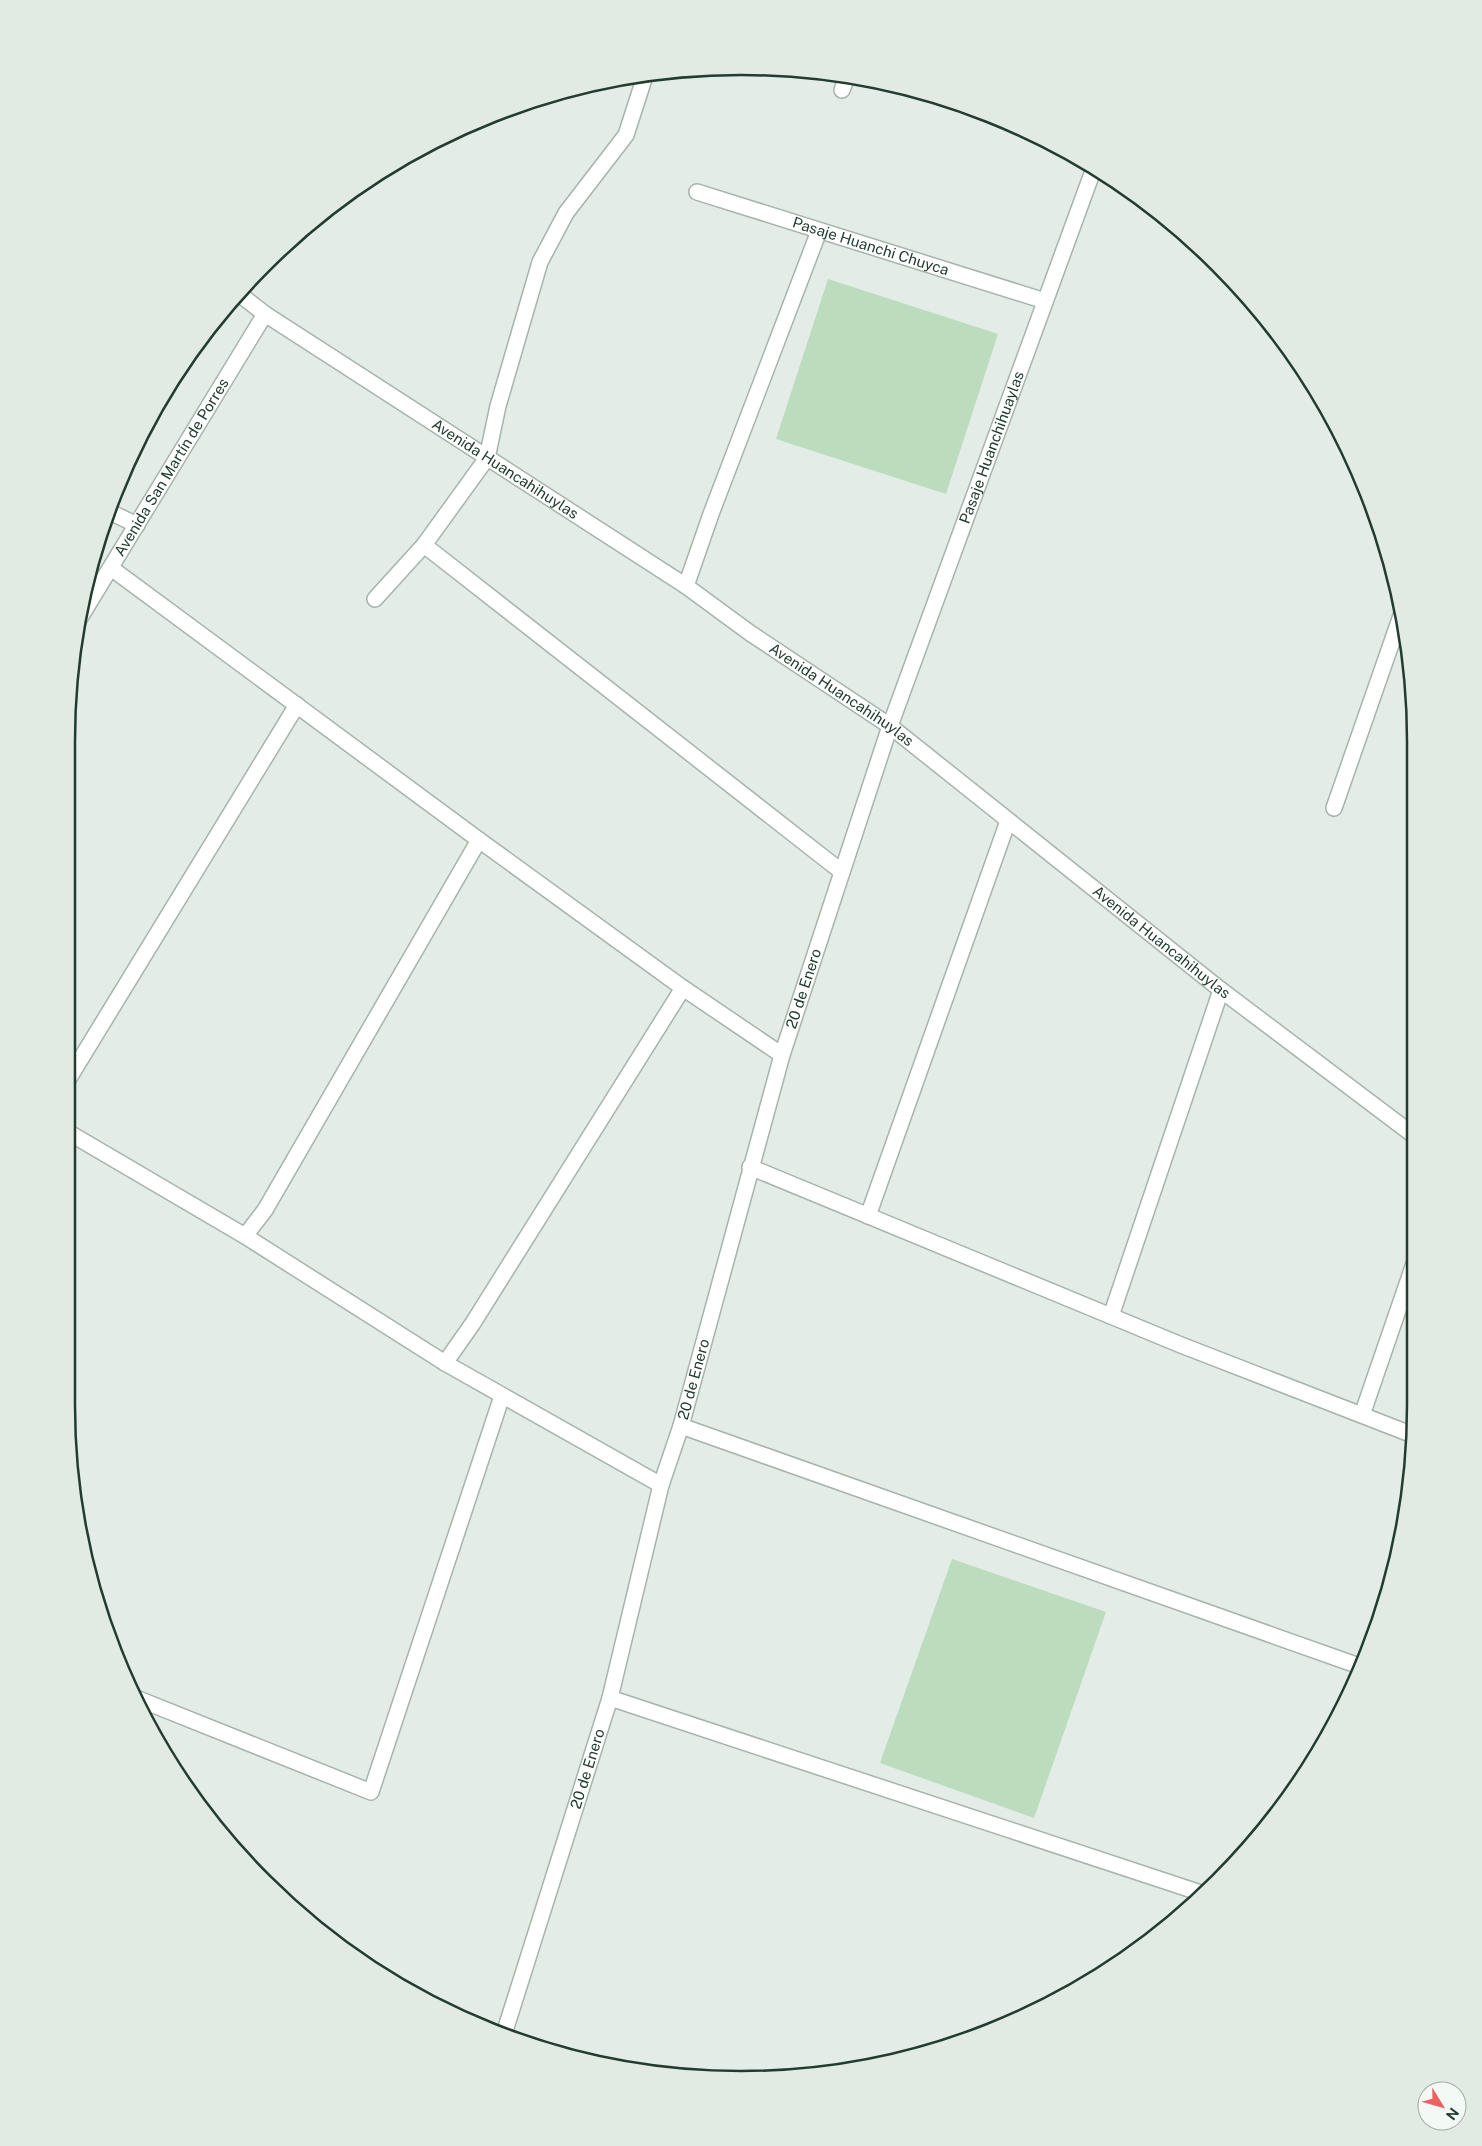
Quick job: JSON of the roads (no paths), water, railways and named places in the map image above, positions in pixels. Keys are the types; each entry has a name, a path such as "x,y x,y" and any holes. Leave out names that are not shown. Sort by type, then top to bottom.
{"street":[{"path":"375,599 424,545 488,458 498,406 540,262 566,213 626,135 643,83"},
{"name":"Pasaje Huanchihuaylas","path":"890,726 1091,175"},
{"name":"Pasaje Huanchi Chuyca","path":"698,192 1045,301"},
{"path":"686,586 711,514 819,230"},
{"name":"Avenida Huancahihuylas","path":"244,298 265,314 686,586 750,633 890,726 1221,990 1407,1130"},
{"name":"Avenida San Martín de Porres","path":"90,601 265,314"},
{"path":"115,514 137,525"},
{"path":"424,545 842,872"},
{"path":"111,568 683,988 782,1054"},
{"path":"1334,808 1397,628"},
{"path":"75,1068 297,705"},
{"name":"20 de Enero","path":"506,2028 610,1698 661,1485 681,1426 782,1054 890,726"},
{"path":"868,1216 1008,820"},
{"path":"245,1236 265,1210 479,840"},
{"path":"445,1363 473,1323 683,988"},
{"path":"1111,1316 1221,990"},
{"path":"75,1136 245,1236 445,1363 661,1485"},
{"path":"750,1167 1111,1316 1406,1432"},
{"path":"1362,1415 1407,1284"},
{"path":"145,1702 371,1792 502,1396"},
{"path":"681,1426 1354,1664"},
{"path":"610,1698 1196,1891"}]}
